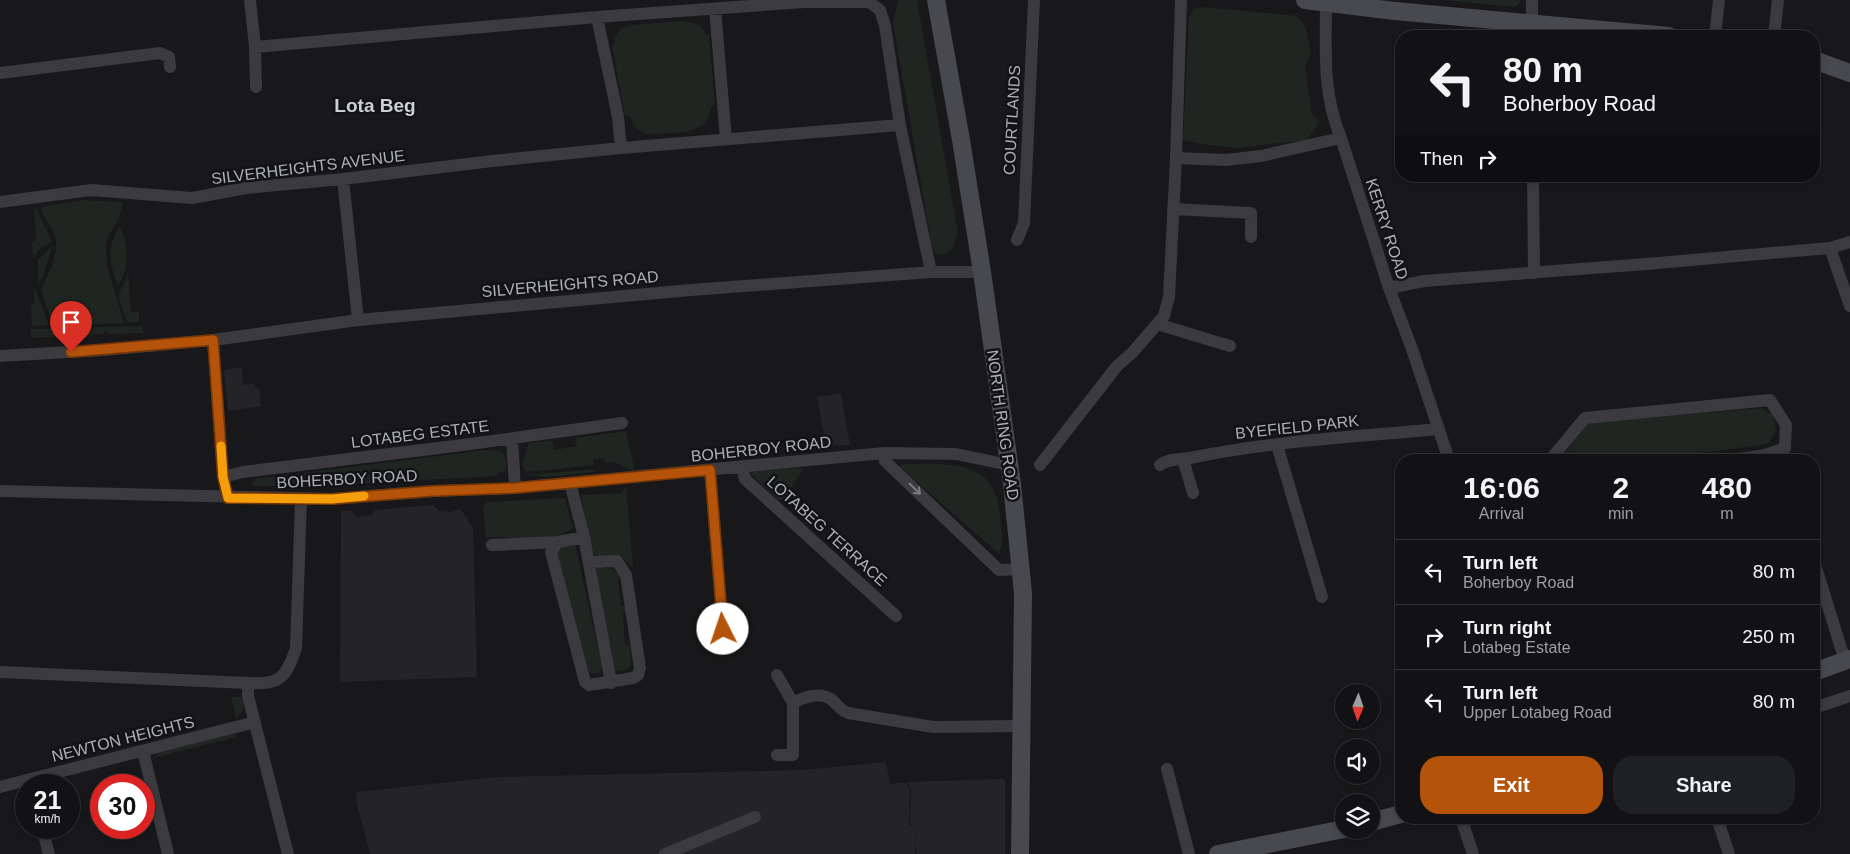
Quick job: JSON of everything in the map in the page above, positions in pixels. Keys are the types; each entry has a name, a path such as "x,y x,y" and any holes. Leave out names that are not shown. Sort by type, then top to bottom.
{"main road":[{"name":"NORTH RING ROAD","path":"936,0 982,272 1022,569 1020,854"},
{"path":"1305,0 1532,30"},
{"path":"1820,62 1850,73"},
{"path":"1820,670 1847,660"},
{"path":"1380,820 1395,816"},
{"path":"1218,854 1335,831"}],"street":[{"path":"250,0 255,47 256,87"},
{"name":"COURTLANDS","path":"1017,240 1024,223 1034,0"},
{"path":"1040,466 1117,366 1164,316 1169,297 1181,0"},
{"path":"1532,0 1532,30"},
{"path":"1716,30 1719,0"},
{"path":"1775,30 1778,0"},
{"path":"255,47 597,17 805,2 869,2 880,10 885,26 900,125 931,272"},
{"name":"KERRY ROAD","path":"1326,2 1326,77 1333,119 1447,454"},
{"path":"715,9 726,139"},
{"path":"597,17 618,117 621,148"},
{"path":"0,73 160,53 169,58 170,67"},
{"name":"SILVERHEIGHTS AVENUE","path":"0,202 91,190 192,198 246,188 343,179 492,161 621,148 900,125"},
{"path":"1176,158 1226,160 1261,156 1340,138"},
{"path":"343,179 358,320"},
{"path":"1533,182 1534,273"},
{"path":"1173,209 1252,213 1251,237"},
{"path":"1389,288 1424,282 1830,248 1850,242"},
{"path":"1830,248 1850,306"},
{"name":"SILVERHEIGHTS ROAD","path":"0,356 104,350 213,340 358,320 691,290 931,272 982,272"},
{"path":"1157,324 1230,346"},
{"path":"213,340 223,477 228,498"},
{"path":"1555,454 1584,418 1770,400 1786,425 1785,448 1768,454"},
{"name":"LOTABEG ESTATE","path":"223,477 271,468 512,439 622,423"},
{"name":"BYEFIELD PARK","path":"1160,465 1166,461 1232,449 1438,429"},
{"path":"512,439 515,488"},
{"path":"1277,445 1322,597"},
{"path":"884,453 886,461 1000,570 1022,569"},
{"name":"BOHERBOY ROAD","path":"0,491 228,498 332,499 433,491 515,488 884,453 956,454 1009,465"},
{"path":"1183,459 1192,493"},
{"name":"LOTABEG TERRACE","path":"742,467 745,479 896,616"},
{"path":"710,470 723,629"},
{"path":"570,483 589,562 611,683"},
{"path":"0,672 248,683 274,682 281,678 293,658 296,648 301,499"},
{"path":"492,545 558,542 584,538"},
{"path":"558,542 552,552 584,682 589,685 633,678 638,675 640,668 626,574 617,561 589,562"},
{"path":"1820,579 1847,660"},
{"path":"777,675 793,703 794,755 778,756"},
{"path":"248,683 248,696 288,854"},
{"path":"793,703 803,697 822,696 831,699 839,708 848,713 923,726 1022,726"},
{"path":"1820,706 1850,696"},
{"name":"NEWTON HEIGHTS","path":"62,774 255,722"},
{"path":"143,751 168,854"},
{"path":"1167,769 1189,854"},
{"name":"NEWTON HEIGHTS","path":"0,787 15,785"},
{"path":"665,854 755,817"},
{"path":"1463,824 1472,854"},
{"path":"1719,824 1729,854"},
{"path":"45,839 50,854"}],"shaded area":[{"path":"898,0 917,0 958,233 952,250 943,255 936,254 932,247 893,23"},
{"path":"1442,0 1522,0 1515,7"},
{"path":"1205,7 1297,16 1306,28 1311,54 1305,66 1312,114 1320,122 1307,140 1238,148 1183,140 1189,17 1194,9"},
{"path":"685,21 698,25 703,28 706,35 709,35 715,105 712,105 707,120 699,128 676,133 645,134 635,127 630,116 625,116 612,46 615,44 614,38 620,29 630,25"},
{"path":"84,200 123,202 119,218 107,239 107,264 105,265 107,266 124,323 53,326 41,289 55,256 56,242 41,207"},
{"path":"34,208 37,210 52,242 38,250 33,259 32,244 36,239"},
{"path":"119,226 125,240 127,256 125,272 118,286 112,269 110,255 112,242"},
{"path":"52,246 43,276 38,284 38,260"},
{"path":"128,271 131,312 139,312 139,322 126,321 118,295"},
{"path":"35,288 49,325 32,326 31,305 34,304"},
{"path":"143,326 143,333 108,334 107,331 104,334 31,338 31,329"},
{"path":"242,367 243,385 254,384 255,388 259,388 261,406 228,411 224,371"},
{"path":"841,393 850,445 826,446 817,397"},
{"path":"1761,408 1773,415 1776,431 1768,444 1693,454 1565,454 1588,423"},
{"path":"626,431 635,472 614,462 605,463 604,458 593,460 594,465 528,472 524,470 522,463 529,443 552,440 554,450 577,446 575,438"},
{"path":"486,450 501,451 507,464 503,473 500,471 495,476 335,485 335,482 324,483 324,486 260,486 253,485 252,483 255,479"},
{"path":"901,464 935,464 966,468 979,474 990,483 997,497 1000,517 1002,541 999,554 900,467"},
{"path":"802,468 802,471 783,500 778,500 751,474 753,470"},
{"path":"597,470 594,472 548,477 525,475"},
{"path":"626,486 633,568 621,556 601,558 590,550 581,495 621,493"},
{"path":"565,498 573,528 565,533 555,536 531,538 486,537 483,507 487,502"},
{"path":"433,505 440,511 451,512 461,509 473,528 477,677 340,682 341,510 352,511 356,517 372,515 375,510"},
{"path":"575,543 602,667 599,673 590,673 586,666 556,557 562,546"},
{"path":"596,566 613,569 622,578 618,579 621,606 626,606 627,613 623,613 625,645 630,645 631,667 625,670 612,672"},
{"path":"231,697 242,697 244,709 236,719"},
{"path":"235,733 236,737 153,758 158,753"},
{"path":"886,762 890,784 905,782 910,789 909,825 915,825 915,854 370,854 356,801 357,792 496,777 803,770"},
{"path":"1005,779 1005,854 916,854 915,825 910,824 911,789 907,782"}],"slow traffic":[{"path":"221,446 223,477 228,498 332,499 364,496"}],"district":[{"name":"Lota Beg","path":"375,105"}],"route":[{"path":"71,352 213,340 223,477 228,498 352,498 433,491 450,492 515,488 710,470 720,569 723,629"}]}
